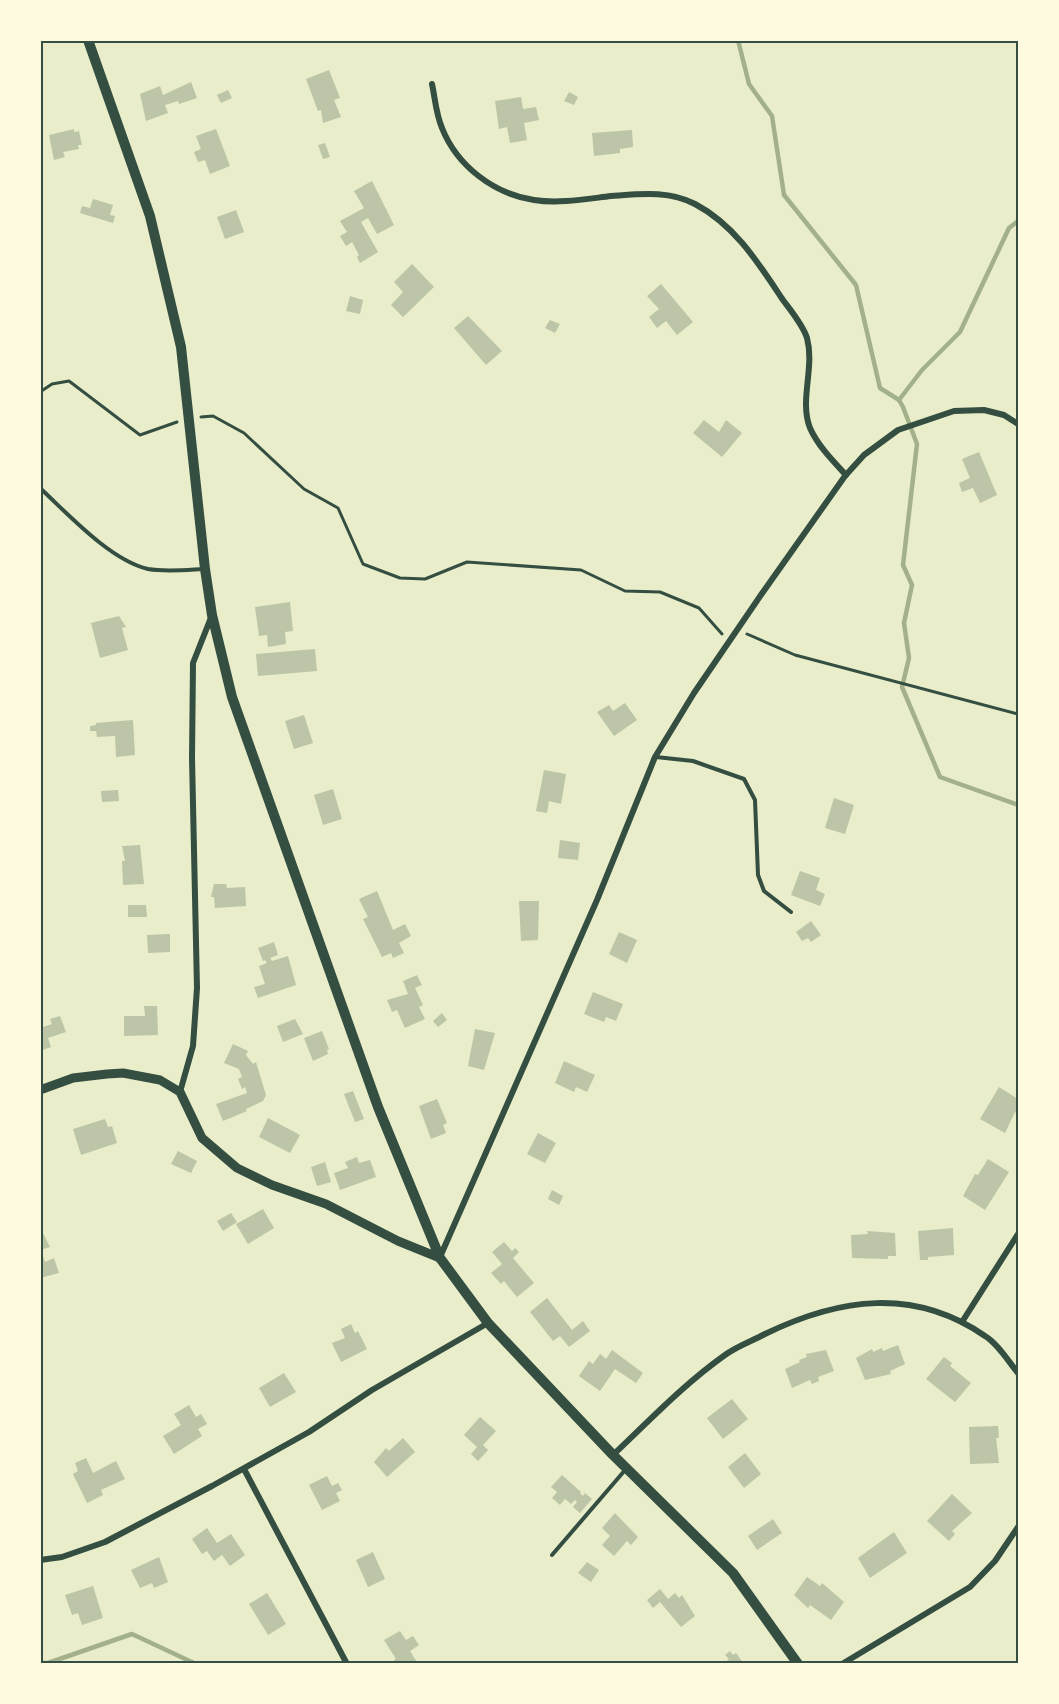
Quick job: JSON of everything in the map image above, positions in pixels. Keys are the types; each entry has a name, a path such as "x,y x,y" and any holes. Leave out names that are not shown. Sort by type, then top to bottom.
{"main road":[{"path":"88,40 150,216 181,347 205,569 212,615 232,697 378,1107 440,1258 488,1323 613,1455 732,1573 798,1664"}],"street":[{"path":"432,84 441,127 450,144 466,166 484,180 511,195 535,200 558,201 642,194 670,195 694,203 720,219 755,257 807,337 809,357 806,411 810,427 818,442 846,475"},
{"path":"40,1090 73,1078 123,1073 160,1080 180,1092 202,1138 237,1168 272,1185 326,1204 398,1241 440,1258 597,900 655,756 737,630 846,475 864,455 898,430 954,411 984,410 1004,415 1018,424"},
{"path":"180,1092 193,1046 197,988 192,758 193,663 212,615"},
{"path":"962,1322 1018,1234"},
{"path":"613,1455 697,1376 728,1353 779,1327 830,1308 868,1301 907,1304 950,1315 987,1337 1018,1372"},
{"path":"40,1560 62,1557 105,1542 244,1469 488,1323"},
{"path":"244,1469 347,1664"},
{"path":"842,1664 970,1587 995,1561 1018,1527"}],"lane":[{"path":"40,488 104,545 134,564 164,570 205,569"},
{"path":"655,756 693,761 744,779 755,800 758,875 764,891 791,912"},
{"path":"552,1555 627,1468"}],"path":[{"path":"40,392 52,384 69,381 140,435 189,418 213,416 244,433 304,489 338,508 363,564 400,578 425,579 467,562 581,570 626,591 660,592 699,608 729,642"},
{"path":"737,630 795,655 1018,714"}],"building":[{"path":"329,70 340,98 334,100 341,117 323,123 321,110 318,111 306,79"},
{"path":"191,82 197,98 179,104 178,101 165,105 168,113 146,121 140,94 160,86 163,95"},
{"path":"228,90 232,98 221,103 217,95"},
{"path":"569,92 578,97 574,105 564,101"},
{"path":"521,97 523,109 536,107 539,120 524,123 527,140 510,143 507,127 499,129 495,101"},
{"path":"74,129 74,132 79,131 82,145 78,145 79,149 63,152 65,157 54,160 49,135"},
{"path":"216,129 230,166 210,174 205,160 198,162 194,152 201,149 196,136"},
{"path":"632,130 633,147 620,149 620,153 594,156 592,133"},
{"path":"325,143 330,157 323,159 318,145"},
{"path":"372,181 394,225 377,234 368,218 361,222 378,252 360,263 357,257 359,255 352,242 346,246 340,236 347,232 340,221 364,208 354,191"},
{"path":"93,199 113,205 110,215 115,216 113,223 80,213 82,206 90,208"},
{"path":"236,210 244,232 225,239 217,217"},
{"path":"412,264 434,287 403,317 391,305 403,292 394,282"},
{"path":"661,284 693,322 677,335 666,321 657,328 649,317 659,309 647,296"},
{"path":"350,296 363,300 360,314 346,311"},
{"path":"468,316 502,351 486,365 454,328"},
{"path":"550,320 560,324 555,333 545,328"},
{"path":"704,420 719,432 726,420 742,433 722,457 693,433"},
{"path":"979,452 997,495 980,503 973,488 962,492 959,483 970,478 962,459"},
{"path":"290,602 293,631 285,632 286,644 268,647 267,635 259,636 255,607"},
{"path":"119,616 126,627 122,628 128,650 100,658 91,623"},
{"path":"315,649 317,671 258,676 256,654"},
{"path":"625,703 637,720 614,736 597,712 609,705 613,711"},
{"path":"304,715 313,743 294,749 285,721"},
{"path":"133,720 135,755 116,757 115,736 97,737 96,731 90,731 90,726 96,723"},
{"path":"544,770 566,774 561,804 549,801 547,813 536,811"},
{"path":"333,789 342,819 323,825 314,795"},
{"path":"118,790 119,801 102,802 101,791"},
{"path":"834,798 854,805 845,834 825,828"},
{"path":"560,840 580,843 578,860 558,858"},
{"path":"140,845 144,884 123,885 122,861 125,861 122,846"},
{"path":"800,871 820,878 816,890 825,894 820,906 791,895"},
{"path":"214,884 226,884 227,888 245,887 246,906 215,908 214,897 211,897"},
{"path":"377,891 393,930 405,924 411,936 399,943 404,953 393,958 391,953 382,957 363,919 368,917 359,899"},
{"path":"519,901 539,901 538,940 521,941"},
{"path":"128,905 146,905 147,917 128,917"},
{"path":"811,921 821,935 811,942 808,938 802,941 796,932"},
{"path":"619,932 637,940 627,963 609,954"},
{"path":"170,934 170,952 148,953 147,935"},
{"path":"274,942 278,955 270,958 272,961 288,956 296,985 258,998 254,987 265,984 259,966 267,963 263,961 258,948"},
{"path":"417,975 422,985 415,988 423,1005 419,1007 425,1019 405,1028 397,1010 392,1012 387,1000 408,994 403,981"},
{"path":"593,992 623,1004 616,1021 606,1017 604,1022 584,1014"},
{"path":"144,1006 157,1006 158,1035 124,1036 124,1016 145,1016"},
{"path":"442,1013 447,1020 438,1027 433,1021"},
{"path":"60,1016 66,1032 48,1038 51,1047 40,1051 40,1028 52,1024 50,1019"},
{"path":"295,1019 303,1034 283,1042 277,1026"},
{"path":"475,1029 495,1033 484,1070 468,1066"},
{"path":"322,1031 329,1049 328,1054 313,1061 304,1038"},
{"path":"233,1044 248,1051 246,1055 253,1064 256,1062 266,1095 263,1101 246,1109 247,1111 223,1121 216,1104 247,1093 245,1087 242,1089 238,1079 242,1077 239,1069 224,1063"},
{"path":"564,1061 595,1075 587,1092 576,1087 574,1092 555,1083"},
{"path":"999,1087 1018,1099 1018,1114 1015,1112 1005,1133 980,1119"},
{"path":"353,1091 364,1119 355,1122 344,1094"},
{"path":"437,1099 447,1123 443,1125 446,1133 431,1139 419,1106"},
{"path":"268,1118 300,1135 290,1153 259,1137"},
{"path":"105,1119 108,1127 112,1126 117,1143 81,1155 73,1129"},
{"path":"538,1133 556,1143 545,1163 527,1154"},
{"path":"178,1151 197,1161 191,1173 171,1164"},
{"path":"357,1157 359,1163 370,1160 376,1177 340,1190 334,1173 348,1168 345,1162"},
{"path":"988,1159 1009,1172 985,1210 963,1196 975,1174 978,1175"},
{"path":"325,1162 331,1182 317,1186 311,1167"},
{"path":"552,1190 563,1196 559,1205 548,1199"},
{"path":"263,1209 274,1228 248,1244 236,1224"},
{"path":"231,1213 237,1222 223,1231 217,1221"},
{"path":"953,1228 954,1255 928,1257 928,1260 920,1260 918,1231"},
{"path":"40,1229 50,1247 40,1250"},
{"path":"867,1231 895,1233 896,1256 888,1256 888,1259 852,1258 851,1235 868,1234"},
{"path":"504,1242 512,1251 515,1248 519,1252 513,1258 534,1283 517,1297 504,1281 501,1284 491,1273 502,1264 492,1252"},
{"path":"41,1250 45,1262 54,1258 59,1273 40,1278"},
{"path":"547,1298 572,1330 583,1321 590,1331 569,1347 560,1336 553,1341 530,1312"},
{"path":"351,1324 355,1333 358,1331 367,1349 341,1362 332,1343 345,1338 341,1329"},
{"path":"898,1345 905,1364 890,1371 891,1374 865,1380 856,1358 872,1349 873,1352 882,1348 883,1351"},
{"path":"612,1350 643,1373 636,1383 615,1369 600,1391 579,1376 589,1361 593,1364 600,1354 606,1359"},
{"path":"826,1350 834,1371 818,1377 819,1381 812,1384 810,1380 792,1388 785,1369 807,1357 806,1354"},
{"path":"944,1357 952,1363 950,1366 971,1383 955,1402 926,1379"},
{"path":"284,1373 296,1392 270,1407 259,1388"},
{"path":"732,1399 748,1419 723,1439 707,1418"},
{"path":"189,1405 196,1417 201,1414 207,1424 198,1429 202,1436 174,1454 163,1436 181,1425 174,1414"},
{"path":"480,1417 496,1431 483,1445 488,1450 478,1461 471,1454 477,1447 464,1435"},
{"path":"998,1426 999,1438 996,1438 999,1463 970,1464 969,1427"},
{"path":"403,1438 415,1452 387,1477 374,1462 386,1448 389,1451"},
{"path":"745,1453 761,1474 744,1488 728,1467"},
{"path":"86,1458 93,1473 116,1461 125,1479 101,1490 103,1495 87,1503 73,1474 78,1471 75,1463"},
{"path":"562,1475 583,1496 585,1493 592,1499 580,1513 573,1507 577,1502 575,1500 571,1504 565,1499 560,1505 552,1498 557,1492 551,1487"},
{"path":"327,1476 332,1486 338,1483 342,1490 336,1493 340,1501 322,1510 309,1485"},
{"path":"952,1494 972,1513 952,1531 955,1534 949,1541 927,1521"},
{"path":"615,1513 638,1537 631,1545 627,1541 614,1556 602,1545 610,1536 602,1528"},
{"path":"773,1519 782,1533 757,1550 748,1536"},
{"path":"207,1528 217,1543 231,1534 245,1555 230,1566 222,1555 214,1561 207,1551 202,1554 192,1539"},
{"path":"894,1532 907,1553 870,1578 858,1558"},
{"path":"373,1552 385,1579 368,1587 356,1560"},
{"path":"159,1557 168,1582 154,1588 152,1583 140,1588 131,1570"},
{"path":"587,1562 599,1570 591,1582 578,1573"},
{"path":"807,1577 820,1586 822,1583 844,1602 831,1620 810,1605 808,1608 794,1595"},
{"path":"93,1586 103,1618 82,1625 78,1613 72,1615 65,1595"},
{"path":"660,1589 668,1599 675,1593 679,1598 682,1595 695,1616 681,1627 660,1602 653,1608 647,1600"},
{"path":"267,1593 286,1624 268,1635 249,1604"},
{"path":"400,1631 406,1640 413,1636 419,1645 410,1651 418,1664 396,1664 394,1660 396,1659 384,1640"},
{"path":"730,1651 733,1655 736,1653 744,1664 723,1664 729,1659 725,1655"}],"waterway":[{"path":"738,40 749,84 772,116 784,195 856,285 880,388 899,400 917,444 903,565 912,585 904,623 909,658 902,687 940,777 1018,805"},
{"path":"899,400 922,370 960,332 1009,228 1018,221"},
{"path":"40,1663 48,1663 132,1634 196,1664"}]}
